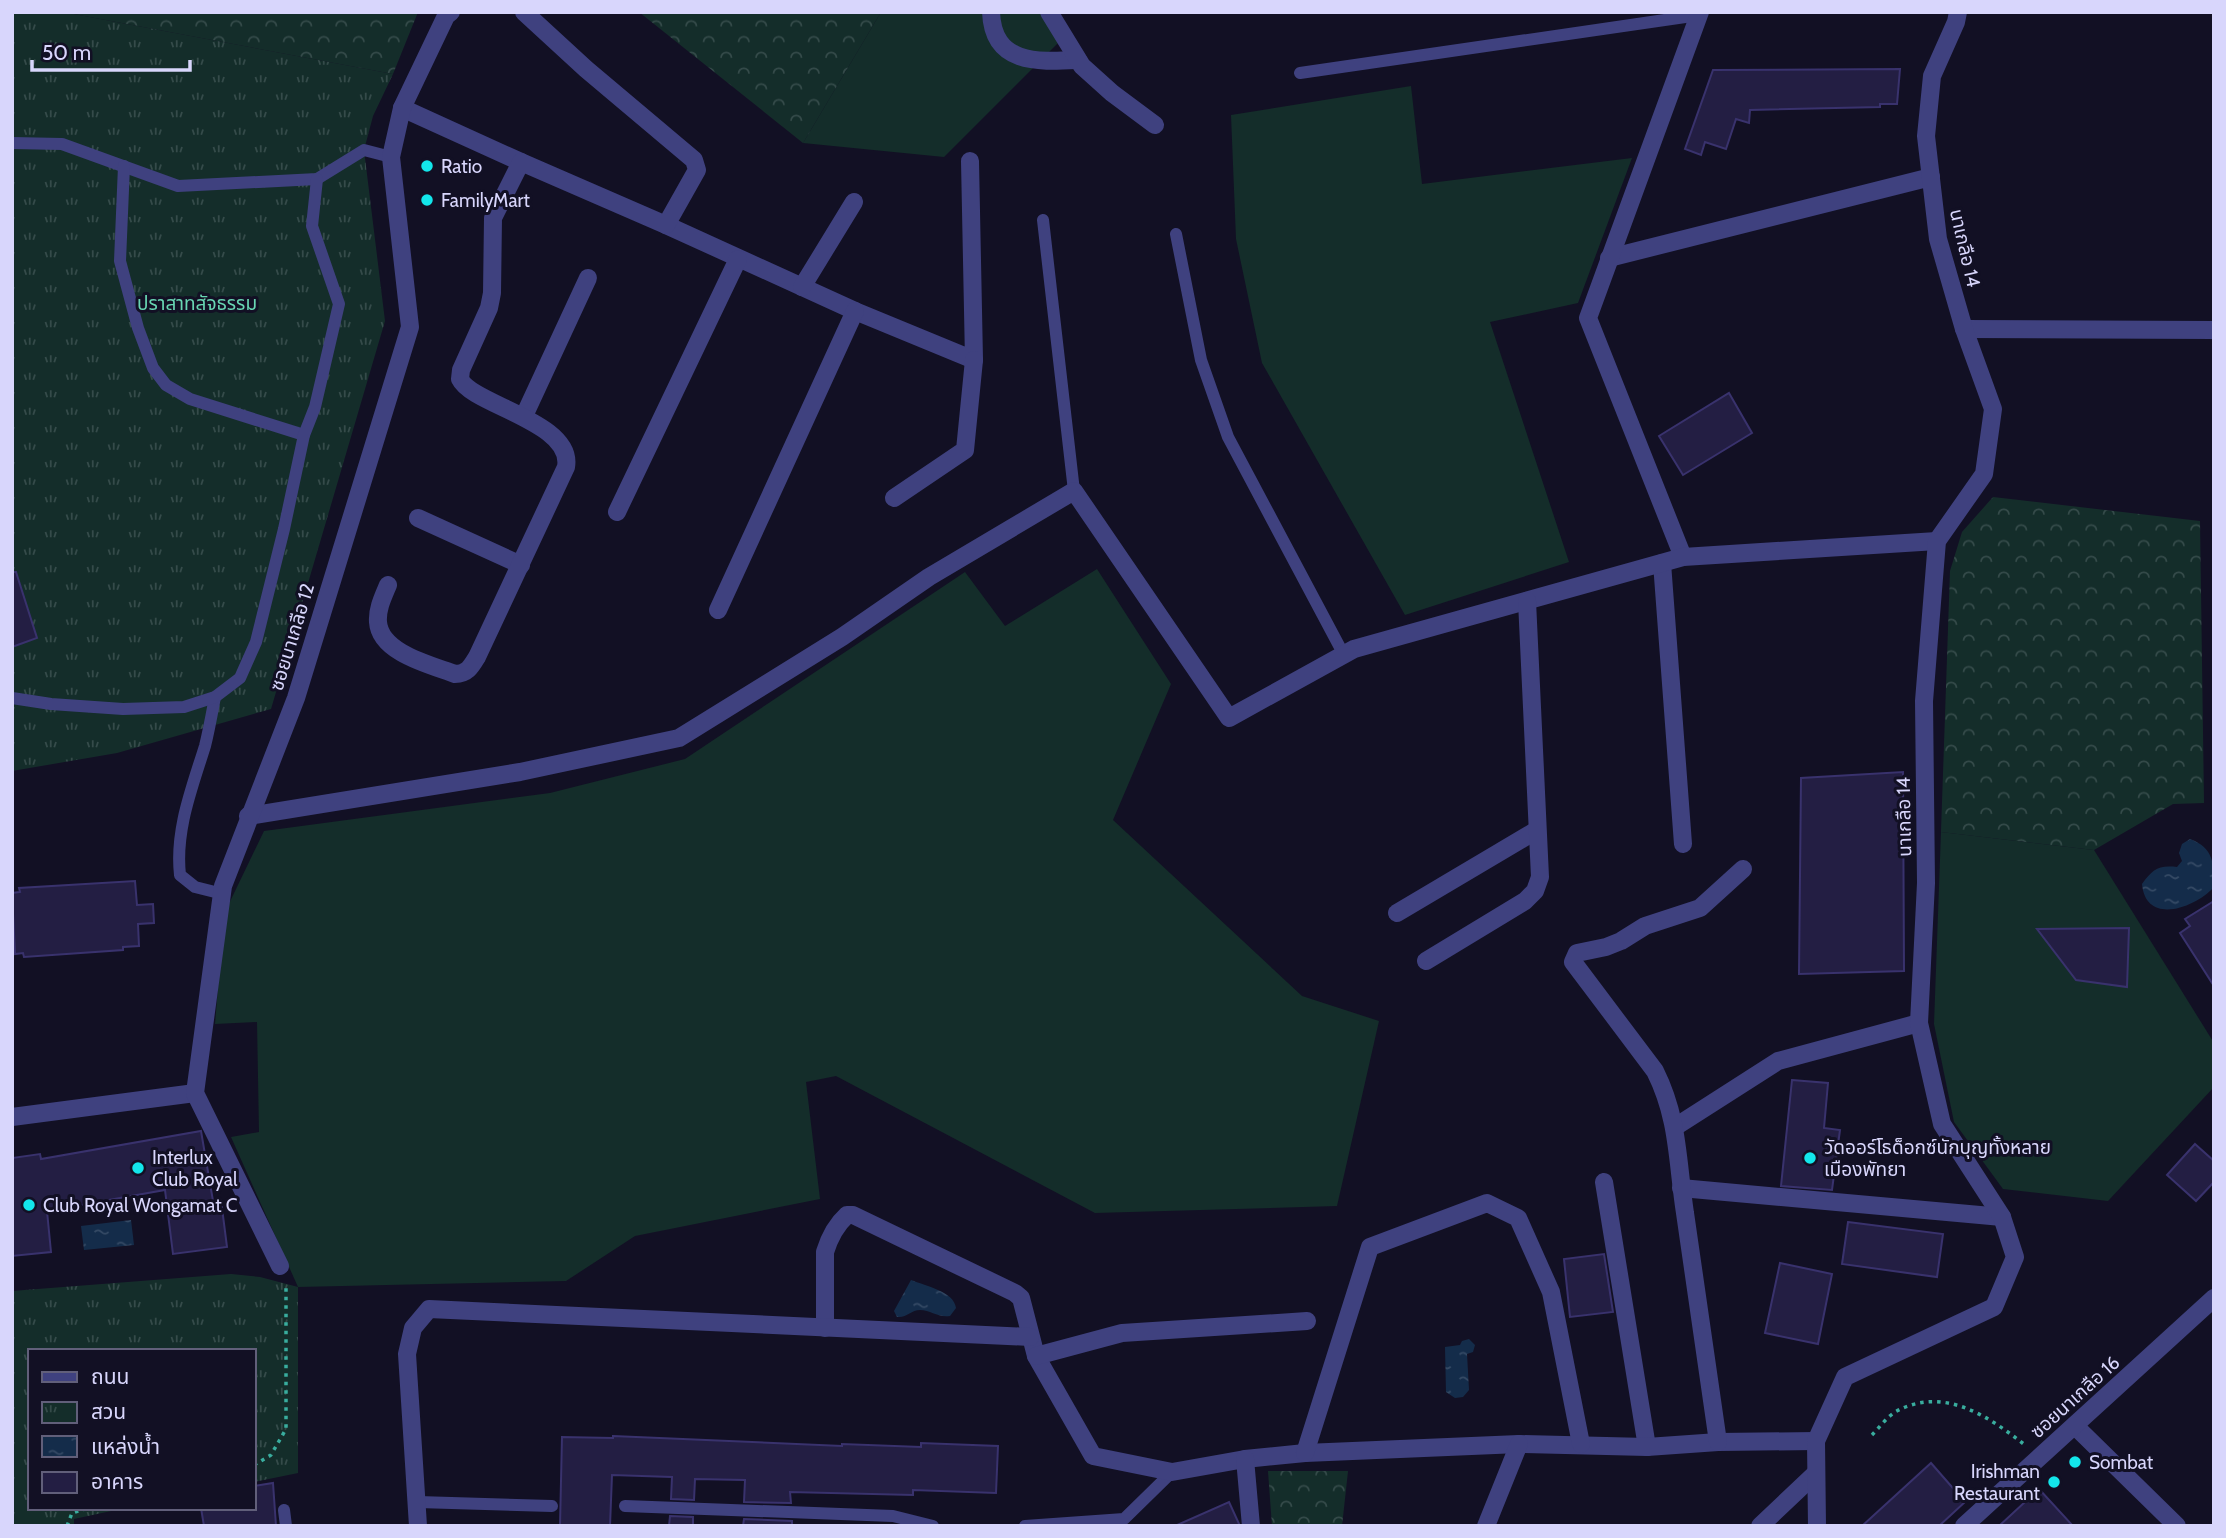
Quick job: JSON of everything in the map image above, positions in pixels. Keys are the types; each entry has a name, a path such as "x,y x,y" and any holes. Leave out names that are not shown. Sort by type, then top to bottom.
{"street":[{"name":"ซอยนาเกลือ 12","path":"195,1093 223,894 248,817 296,698 410,327 391,157 402,108 446,16 451,12"},
{"path":"524,12 586,69 694,160 694,176 666,225"},
{"path":"991,12 1000,45 1009,52 1024,58 1045,61 1078,60"},
{"path":"1049,12 1078,60 1112,93 1155,125"},
{"name":"นาเกลือ 14","path":"1817,1526 1816,1441 1845,1377 1994,1307 2015,1257 2002,1217 1942,1124 1919,1023 1926,883 1924,701 1937,541 1984,474 1993,409 1964,329 1938,239 1926,136 1932,76 1958,12"},
{"path":"1683,557 1588,318 1699,14"},
{"path":"402,108 855,311 974,360"},
{"path":"894,498 965,450 974,360 970,161"},
{"path":"388,585 379,607 378,619 388,645 446,671 461,674 469,670 521,565 567,460 557,442 524,416 468,390 460,379 461,370 489,308 492,293 493,218 521,162"},
{"path":"1609,258 1931,177"},
{"path":"802,287 854,202"},
{"path":"617,512 738,259"},
{"path":"524,416 588,278"},
{"path":"718,610 855,311"},
{"path":"1964,329 2214,330"},
{"path":"248,817 520,772 679,738 842,637 929,576 1074,491 1228,718 1354,649 1683,557 1937,541"},
{"path":"418,518 521,565"},
{"path":"1662,563 1683,844"},
{"path":"1426,961 1525,901 1535,891 1540,877 1527,601"},
{"path":"1397,913 1537,830"},
{"path":"1718,1442 1681,1188 1675,1127 1664,1090 1655,1071 1574,966 1573,958 1577,953 1621,941 1645,926 1700,908 1744,869"},
{"path":"1675,1127 1778,1062 1919,1023"},
{"path":"12,1117 195,1093 279,1266"},
{"path":"1604,1182 1647,1447"},
{"path":"1681,1188 2002,1217"},
{"path":"1305,1452 1370,1247 1487,1203 1518,1218 1551,1293 1581,1444"},
{"path":"825,1328 825,1252 828,1242 843,1219 847,1215 853,1215 1021,1298 1036,1356 1094,1456 1172,1472 1305,1452 1519,1444 1647,1447 1718,1442 1816,1441"},
{"name":"ซอยนาเกลือ 16","path":"1964,1526 2214,1298"},
{"path":"418,1526 407,1354 413,1328 429,1308 1030,1337"},
{"path":"1036,1356 1122,1333 1307,1321"},
{"path":"2075,1426 2177,1526"},
{"path":"1486,1526 1519,1444"},
{"path":"1245,1459 1251,1526"},
{"path":"1760,1526 1816,1473"}],"lane":[{"path":"1300,74 1699,14"},
{"path":"12,143 62,144 178,186 317,179 364,150 391,157"},
{"path":"124,166 120,261 134,316 153,369 166,385 190,399 304,435"},
{"path":"12,698 51,704 123,709 184,707 215,697 240,678 256,642 304,435 315,407 339,304 312,226 317,179"},
{"path":"1044,219 1074,491"},
{"path":"1176,234 1201,360 1228,436 1344,655"},
{"path":"215,697 206,744 189,795 177,853 180,875 195,887 223,894"},
{"path":"1025,1526 1125,1519 1172,1472"},
{"path":"418,1502 552,1506"},
{"path":"625,1506 893,1516 933,1526"},
{"path":"284,1510 286,1526"}],"path":[{"path":"256,1464 271,1455 286,1429 286,1275 279,1266"},
{"path":"1872,1435 1895,1413 1928,1401 1960,1404 1998,1425 2040,1458"},
{"path":"67,1526 72,1513 82,1510"}],"green space":[{"name":"ปราสาทสัจธรรม","path":"12,12 63,12 393,74 373,116 364,150 385,321 271,709 117,753 12,771"},
{"path":"63,12 418,12 393,74"},
{"path":"639,12 881,12 803,143"},
{"path":"881,12 1049,12 1058,43 944,157 803,143"},
{"path":"1411,86 1422,184 1632,158 1578,303 1490,322 1569,562 1405,615 1262,363 1236,239 1231,115"},
{"path":"1993,497 2200,521 2204,803 2173,804 2094,850 1941,832 1950,571 1962,532"},
{"path":"1097,569 1171,684 1113,820 1302,996 1379,1021 1337,1206 1095,1213 836,1076 806,1082 820,1199 635,1236 566,1281 298,1287 231,1137 259,1132 257,1022 215,1024 224,914 264,831 550,793 685,759 965,572 1005,626"},
{"path":"1941,832 2094,850 2214,1043 2214,1087 2108,1201 2003,1189 1954,1122 1934,1024"},
{"path":"231,1274 260,1277 298,1287 298,1473 256,1482 256,1349 28,1349 28,1510 116,1510 74,1519 74,1526 12,1526 12,1291"},
{"path":"1268,1471 1348,1471 1342,1526 1272,1526"}],"water":[{"path":"2190,839 2204,847 2211,858 2214,887 2206,895 2184,906 2162,909 2152,905 2145,897 2142,884 2156,869 2177,867 2182,861 2179,853 2182,844"},
{"path":"131,1220 134,1245 84,1250 81,1226"},
{"path":"911,1280 950,1297 956,1308 950,1316 920,1310 897,1317 894,1311"},
{"path":"1469,1339 1475,1345 1473,1352 1467,1354 1469,1390 1463,1397 1455,1398 1446,1392 1445,1347 1460,1345 1462,1341"}],"building":[{"path":"1900,69 1897,104 1880,104 1880,107 1750,110 1749,123 1736,119 1726,149 1705,142 1701,155 1685,149 1713,70"},
{"path":"1729,393 1752,433 1683,475 1659,436"},
{"path":"12,572 16,572 37,638 12,647"},
{"path":"1903,772 1904,971 1799,974 1801,778"},
{"path":"135,881 137,905 153,904 154,923 138,924 139,946 123,947 123,950 24,957 23,953 15,954 12,893 20,892 19,888"},
{"path":"2214,901 2214,986 2180,933 2190,926 2185,919"},
{"path":"2129,928 2127,987 2076,980 2037,929"},
{"name":"วัดออร์โธด็อกซ์นักบุญทั้งหลาย เมืองพัทยา","path":"1792,1080 1828,1083 1824,1128 1840,1130 1832,1190 1781,1186"},
{"path":"201,1131 213,1201 221,1200 227,1247 173,1254 165,1190 47,1211 51,1252 12,1256 12,1158 40,1154 41,1159"},
{"path":"2195,1144 2214,1161 2214,1182 2196,1201 2167,1175"},
{"path":"1848,1222 1943,1234 1937,1277 1842,1264"},
{"path":"1604,1254 1613,1312 1570,1317 1564,1259"},
{"path":"1780,1263 1832,1274 1818,1344 1765,1333"},
{"path":"613,1436 842,1446 921,1447 921,1443 998,1446 996,1493 913,1490 913,1495 790,1492 791,1503 744,1502 745,1480 695,1479 694,1500 671,1499 672,1477 612,1475 610,1526 560,1526 562,1437"},
{"path":"1931,1463 1965,1502 1939,1526 1862,1526"},
{"path":"273,1483 276,1526 204,1526 201,1510 256,1510 256,1486"},
{"path":"2039,1489 2073,1526 1999,1526"},
{"path":"1229,1502 1240,1526 1175,1526"},
{"path":"670,1516 693,1517 693,1526 669,1526"},
{"path":"744,1519 792,1521 792,1526 743,1526"}],"place":[{"name":"Ratio","path":"427,166"},
{"name":"FamilyMart","path":"427,200"},
{"name":"วัดออร์โธด็อกซ์นักบุญทั้งหลาย เมืองพัทยา","path":"1810,1158"},
{"name":"Interlux Club Royal","path":"138,1168"},
{"name":"Club Royal Wongamat C","path":"29,1205"},
{"name":"Sombat","path":"2075,1462"},
{"name":"Irishman Restaurant","path":"2054,1482"}]}
